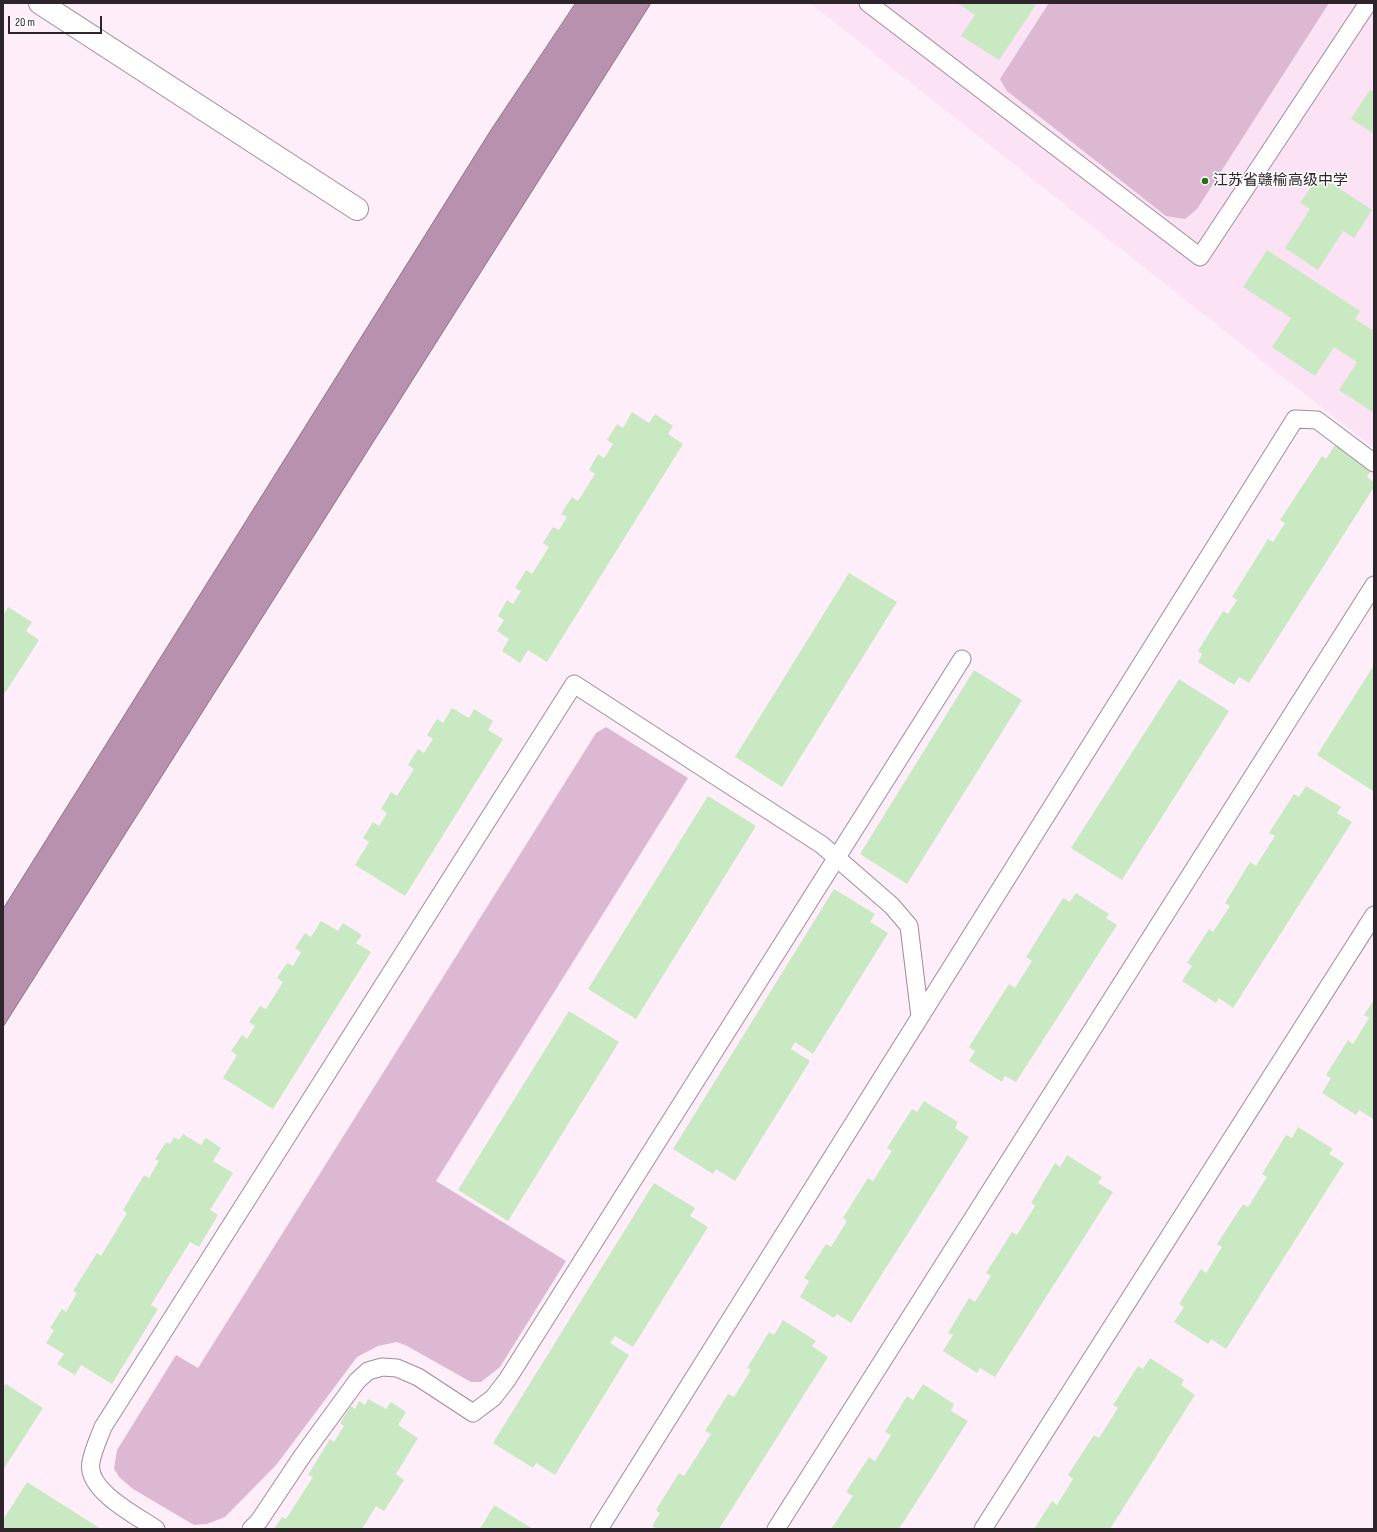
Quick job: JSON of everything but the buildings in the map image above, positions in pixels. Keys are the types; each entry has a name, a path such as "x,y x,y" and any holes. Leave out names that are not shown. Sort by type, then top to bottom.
{"street":[{"path":"40,3 357,208"}],"lane":[{"path":"868,3 1200,257 1368,3"},
{"path":"598,1529 1295,419 1317,420 1374,463"},
{"path":"776,1529 1374,585"},
{"path":"251,1529 259,1521 302,1455 357,1382 368,1371 382,1367 397,1368 418,1377 473,1413 493,1398 507,1380 962,659"},
{"path":"156,1529 108,1496 92,1477 90,1463 103,1427 574,684 822,846 892,906 908,926 920,1017"},
{"path":"983,1529 1374,915"}],"shaded area":[{"path":"576,3 651,3 3,1027 3,909 491,130"},
{"name":"江苏省赣榆高级中学","path":"810,3 1374,3 1374,448 1260,359"},
{"path":"1049,3 1329,3 1197,209 1185,219 1166,216 1007,91 1000,79"},
{"path":"606,727 688,778 436,1181 566,1261 500,1367 481,1382 471,1382 407,1346 397,1342 378,1346 357,1357 277,1464 225,1517 207,1524 194,1525 133,1489 120,1478 114,1469 117,1450 176,1355 198,1368 596,733"}],"place":[{"name":"江苏省赣榆高级中学","path":"1205,181"}]}
